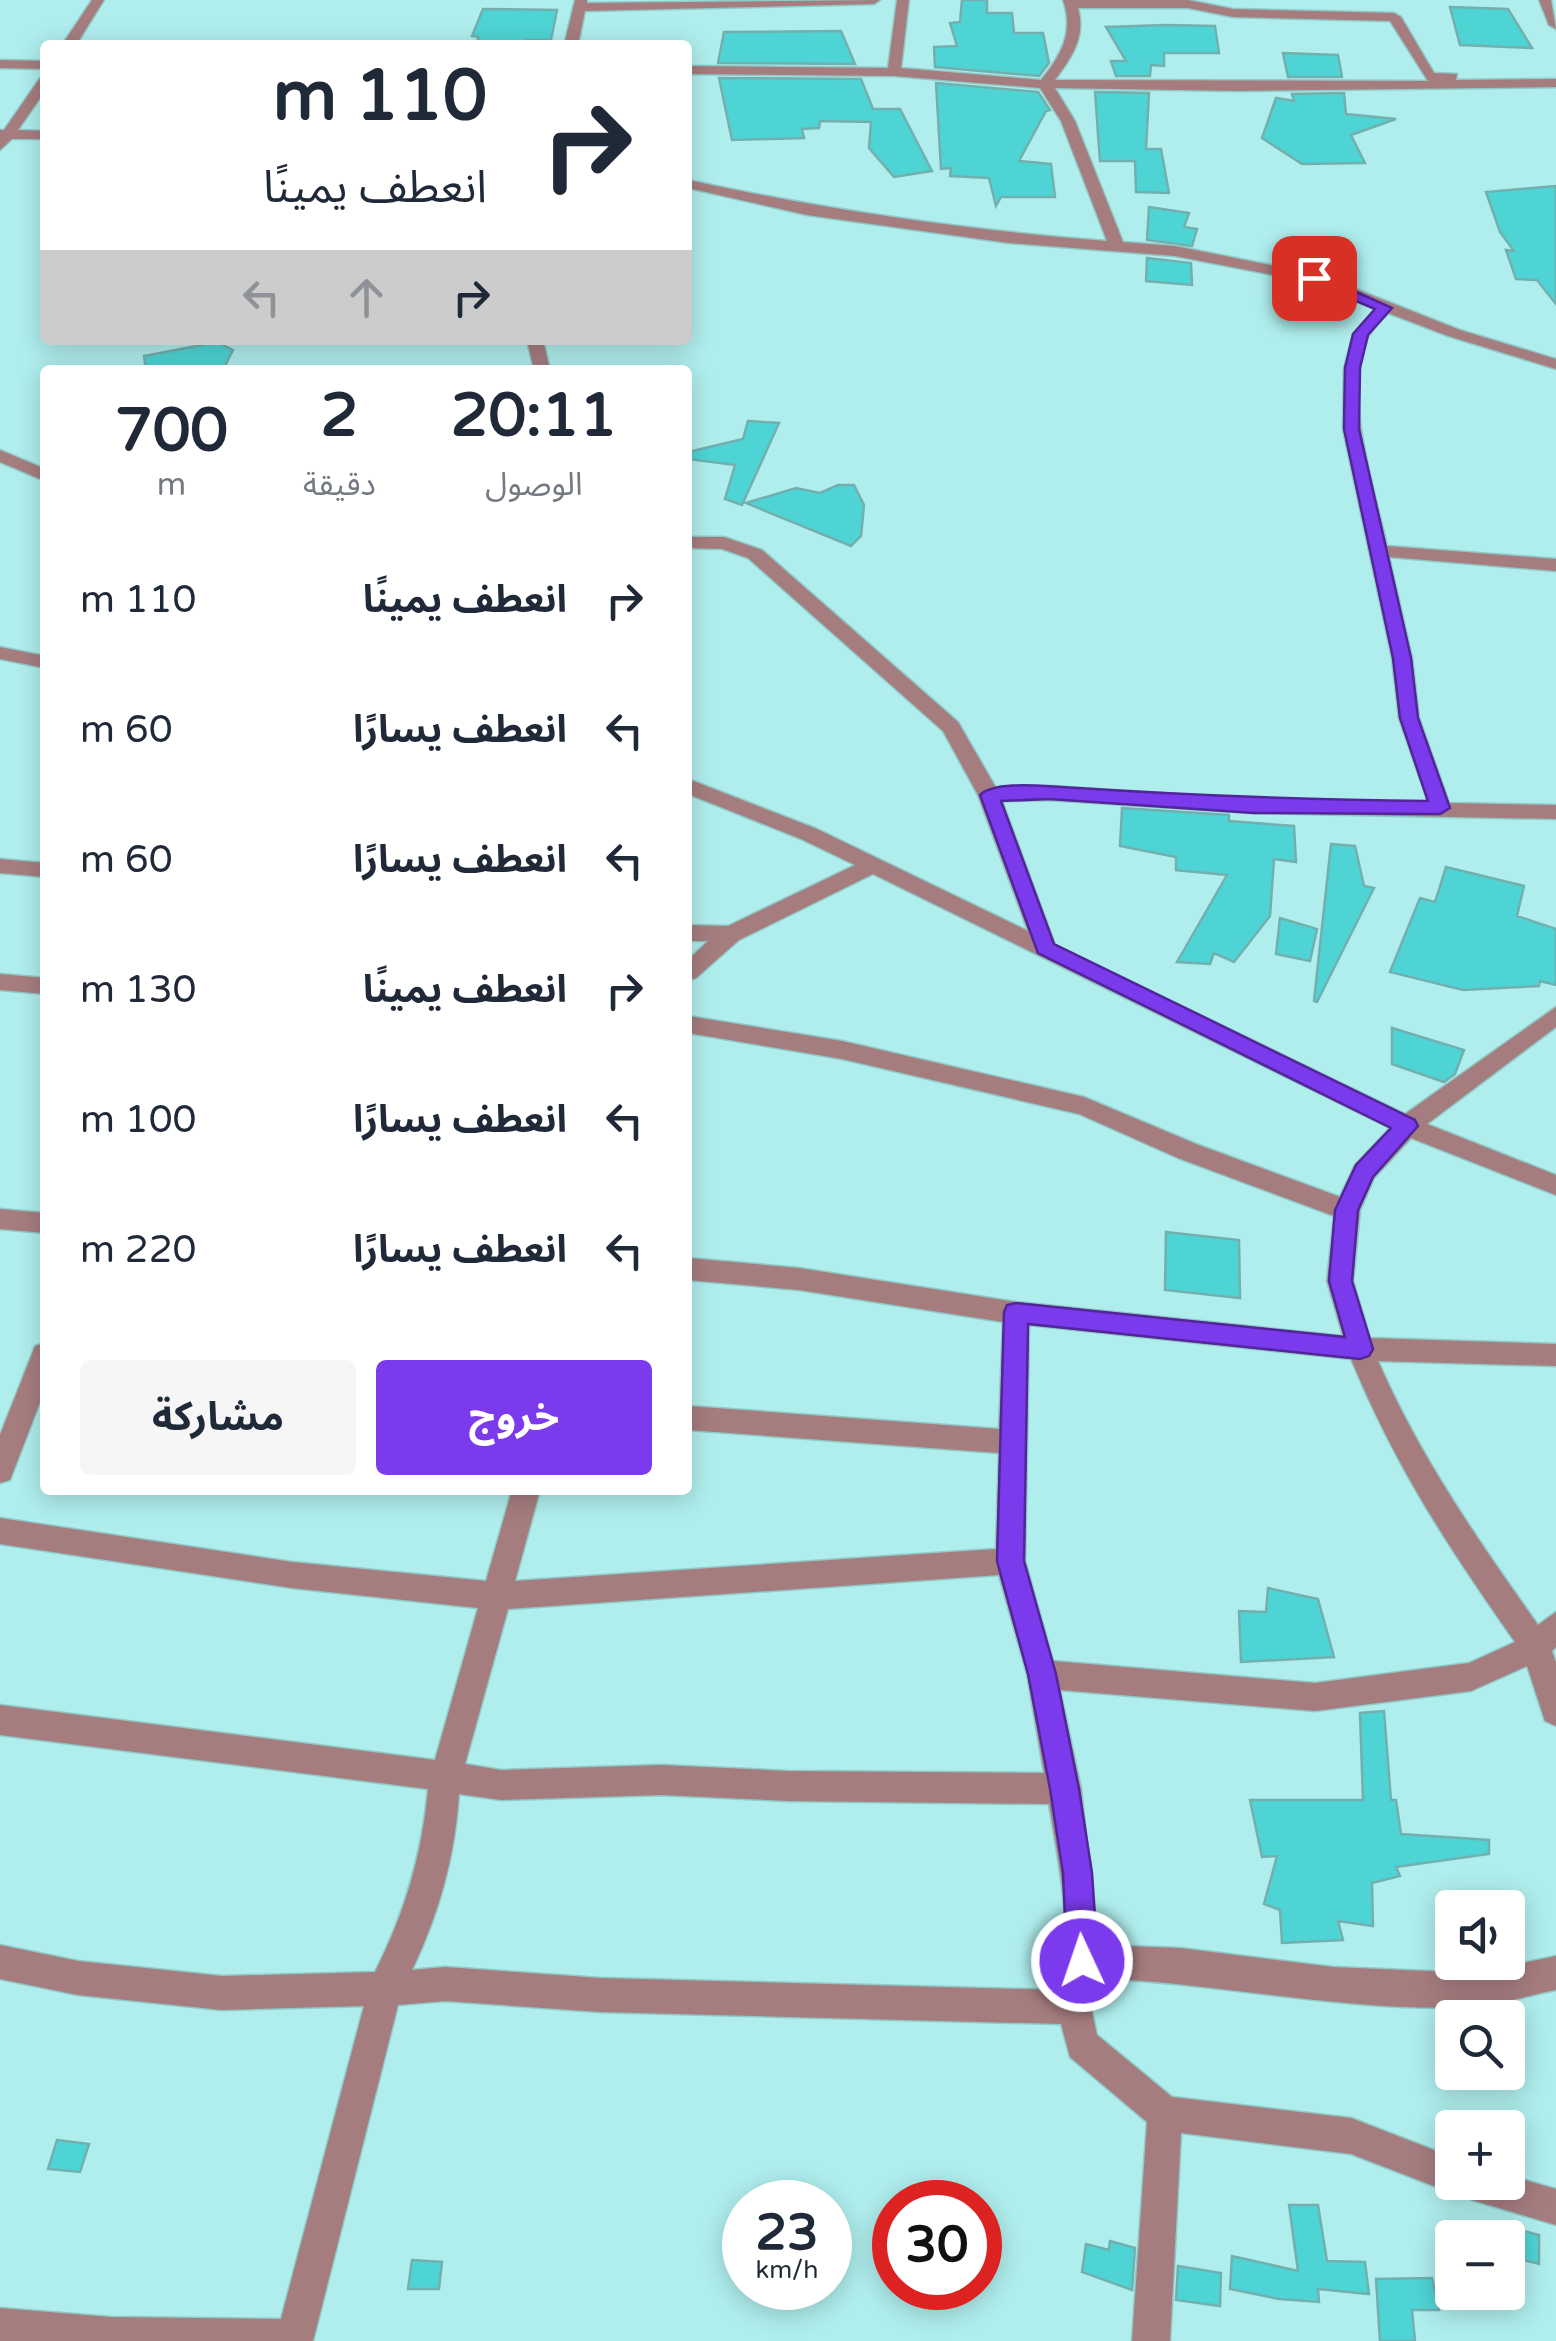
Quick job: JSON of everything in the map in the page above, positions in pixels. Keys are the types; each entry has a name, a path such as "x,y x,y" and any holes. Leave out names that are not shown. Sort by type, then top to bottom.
{"street":[{"path":"572,40 580,4 874,0"},
{"path":"894,72 903,0"},
{"path":"1545,0 1556,26"},
{"path":"72,40 95,1"},
{"path":"1045,84 1067,57 1074,38 1076,16 1070,2 1188,4 1233,13 1394,18 1430,77 1556,80"},
{"path":"0,64 40,65"},
{"path":"692,70 894,72 1045,84 1277,86 1556,80"},
{"path":"1045,84 1068,121 1116,245"},
{"path":"3,138 40,88"},
{"path":"3,138 40,135"},
{"path":"692,185 874,220 1009,238 1175,252 1314,278 1384,308 1556,364"},
{"path":"1384,308 1361,334 1352,368 1352,429 1402,658 1409,718 1440,808"},
{"path":"0,455 40,474"},
{"path":"692,543 724,543 754,554 951,727 989,795 1045,948"},
{"path":"1378,550 1556,565"},
{"path":"0,654 40,661"},
{"path":"692,788 809,834 1407,1126 1556,1185"},
{"path":"989,795 1049,792 1254,806 1556,812"},
{"path":"0,866 40,870"},
{"path":"692,969 732,934 872,866"},
{"path":"692,933 732,934"},
{"path":"0,982 40,986"},
{"path":"1556,1015 1407,1126 1364,1172 1347,1210 1340,1281 1360,1349 1393,1426 1444,1517 1546,1636 1556,1711"},
{"path":"692,1025 842,1050 1084,1106 1187,1152 1347,1210"},
{"path":"0,1219 40,1223"},
{"path":"692,1268 800,1279 1016,1312 1360,1349 1556,1355"},
{"path":"1016,1312 1010,1561 1042,1674 1077,1873 1082,1961 1074,2007 1082,2045 1165,2114 1351,2136 1435,2168"},
{"path":"0,1472 40,1372"},
{"path":"692,1418 894,1430 1013,1442"},
{"path":"0,2327 111,2336 295,2339 385,1990 417,1924 440,1838 445,1778 525,1495"},
{"path":"0,1531 292,1575 496,1596 1010,1561"},
{"path":"1042,1674 1315,1697 1470,1677 1546,1636"},
{"path":"0,1720 353,1762 502,1785 661,1780 788,1786 1064,1789"},
{"path":"1082,1961 1180,1965 1333,1984 1475,1990 1556,1973"},
{"path":"0,1962 78,1978 222,1992 385,1990 445,1984 600,1995 1074,2007"},
{"path":"1151,2341 1165,2114"},
{"path":"1525,2198 1556,2207"}],"building":[{"path":"962,0 987,0 987,13 1012,13 1014,33 1043,33 1049,63 1039,76 935,67 934,47 957,46 950,23 960,22"},
{"path":"1450,7 1508,9 1532,48 1460,45"},
{"path":"483,9 557,10 551,40 478,40 479,37 472,36"},
{"path":"1215,26 1219,53 1164,53 1164,66 1151,65 1150,76 1116,76 1111,61 1126,61 1106,27"},
{"path":"841,31 855,64 718,63 724,32"},
{"path":"1283,53 1338,55 1342,77 1288,77"},
{"path":"719,78 861,79 873,109 900,109 932,171 894,177 869,148 871,122 820,121 819,128 802,129 804,138 732,140"},
{"path":"936,83 1038,92 1050,110 1019,161 1051,164 1055,197 1001,197 996,206 989,178 950,176 951,168 941,169"},
{"path":"1095,92 1149,93 1146,149 1161,149 1169,193 1136,192 1135,161 1100,161"},
{"path":"1344,93 1346,114 1396,119 1351,135 1365,163 1302,164 1262,138 1276,98 1294,101 1292,94"},
{"path":"1556,186 1556,304 1537,280 1516,279 1506,250 1514,251 1500,232 1486,192"},
{"path":"1149,207 1189,213 1184,227 1197,229 1192,246 1147,240"},
{"path":"1147,258 1191,263 1192,285 1146,281"},
{"path":"201,345 223,345 233,350 226,365 145,365 144,356"},
{"path":"748,421 779,423 742,505 725,499 735,465 692,460 692,451 743,439"},
{"path":"838,485 854,485 864,505 861,536 851,546 746,503 796,488 820,493"},
{"path":"1122,808 1229,815 1229,821 1294,826 1296,862 1274,859 1270,916 1234,962 1214,953 1210,964 1177,962 1227,875 1176,870 1176,857 1120,846"},
{"path":"1331,844 1355,846 1364,886 1374,888 1317,1002 1314,1001"},
{"path":"1446,867 1524,886 1517,916 1556,929 1556,985 1540,981 1539,986 1463,990 1390,972 1420,898 1435,902"},
{"path":"1280,918 1317,929 1310,961 1276,954"},
{"path":"1392,1028 1464,1050 1455,1074 1444,1082 1392,1064"},
{"path":"1166,1232 1239,1240 1240,1298 1165,1290"},
{"path":"1268,1588 1318,1599 1334,1657 1241,1662 1239,1611 1266,1612"},
{"path":"1384,1711 1391,1800 1396,1800 1401,1834 1489,1840 1489,1854 1396,1867 1400,1876 1372,1883 1373,1926 1338,1921 1343,1940 1282,1943 1280,1910 1264,1904 1277,1856 1262,1857 1250,1800 1363,1800 1360,1713"},
{"path":"57,2140 89,2144 80,2172 48,2169"},
{"path":"1289,2205 1318,2205 1327,2261 1365,2262 1369,2294 1318,2289 1319,2302 1230,2289 1232,2256 1298,2271"},
{"path":"1525,2231 1539,2235 1539,2264 1525,2260"},
{"path":"1110,2241 1135,2248 1132,2290 1082,2272 1086,2244 1109,2250"},
{"path":"412,2260 442,2262 439,2289 408,2289"},
{"path":"1178,2266 1221,2273 1220,2306 1176,2300"},
{"path":"1432,2278 1435,2310 1412,2310 1415,2341 1380,2341 1376,2279"}],"route":[{"path":"1082,1961 1077,1873 1064,1789 1042,1674 1010,1561 1016,1312 1360,1349 1340,1281 1347,1210 1364,1172 1407,1126 1045,948 989,795 1049,792 1254,806 1440,808 1409,718 1402,658 1352,429 1352,368 1361,334 1384,308 1314,278"}]}
